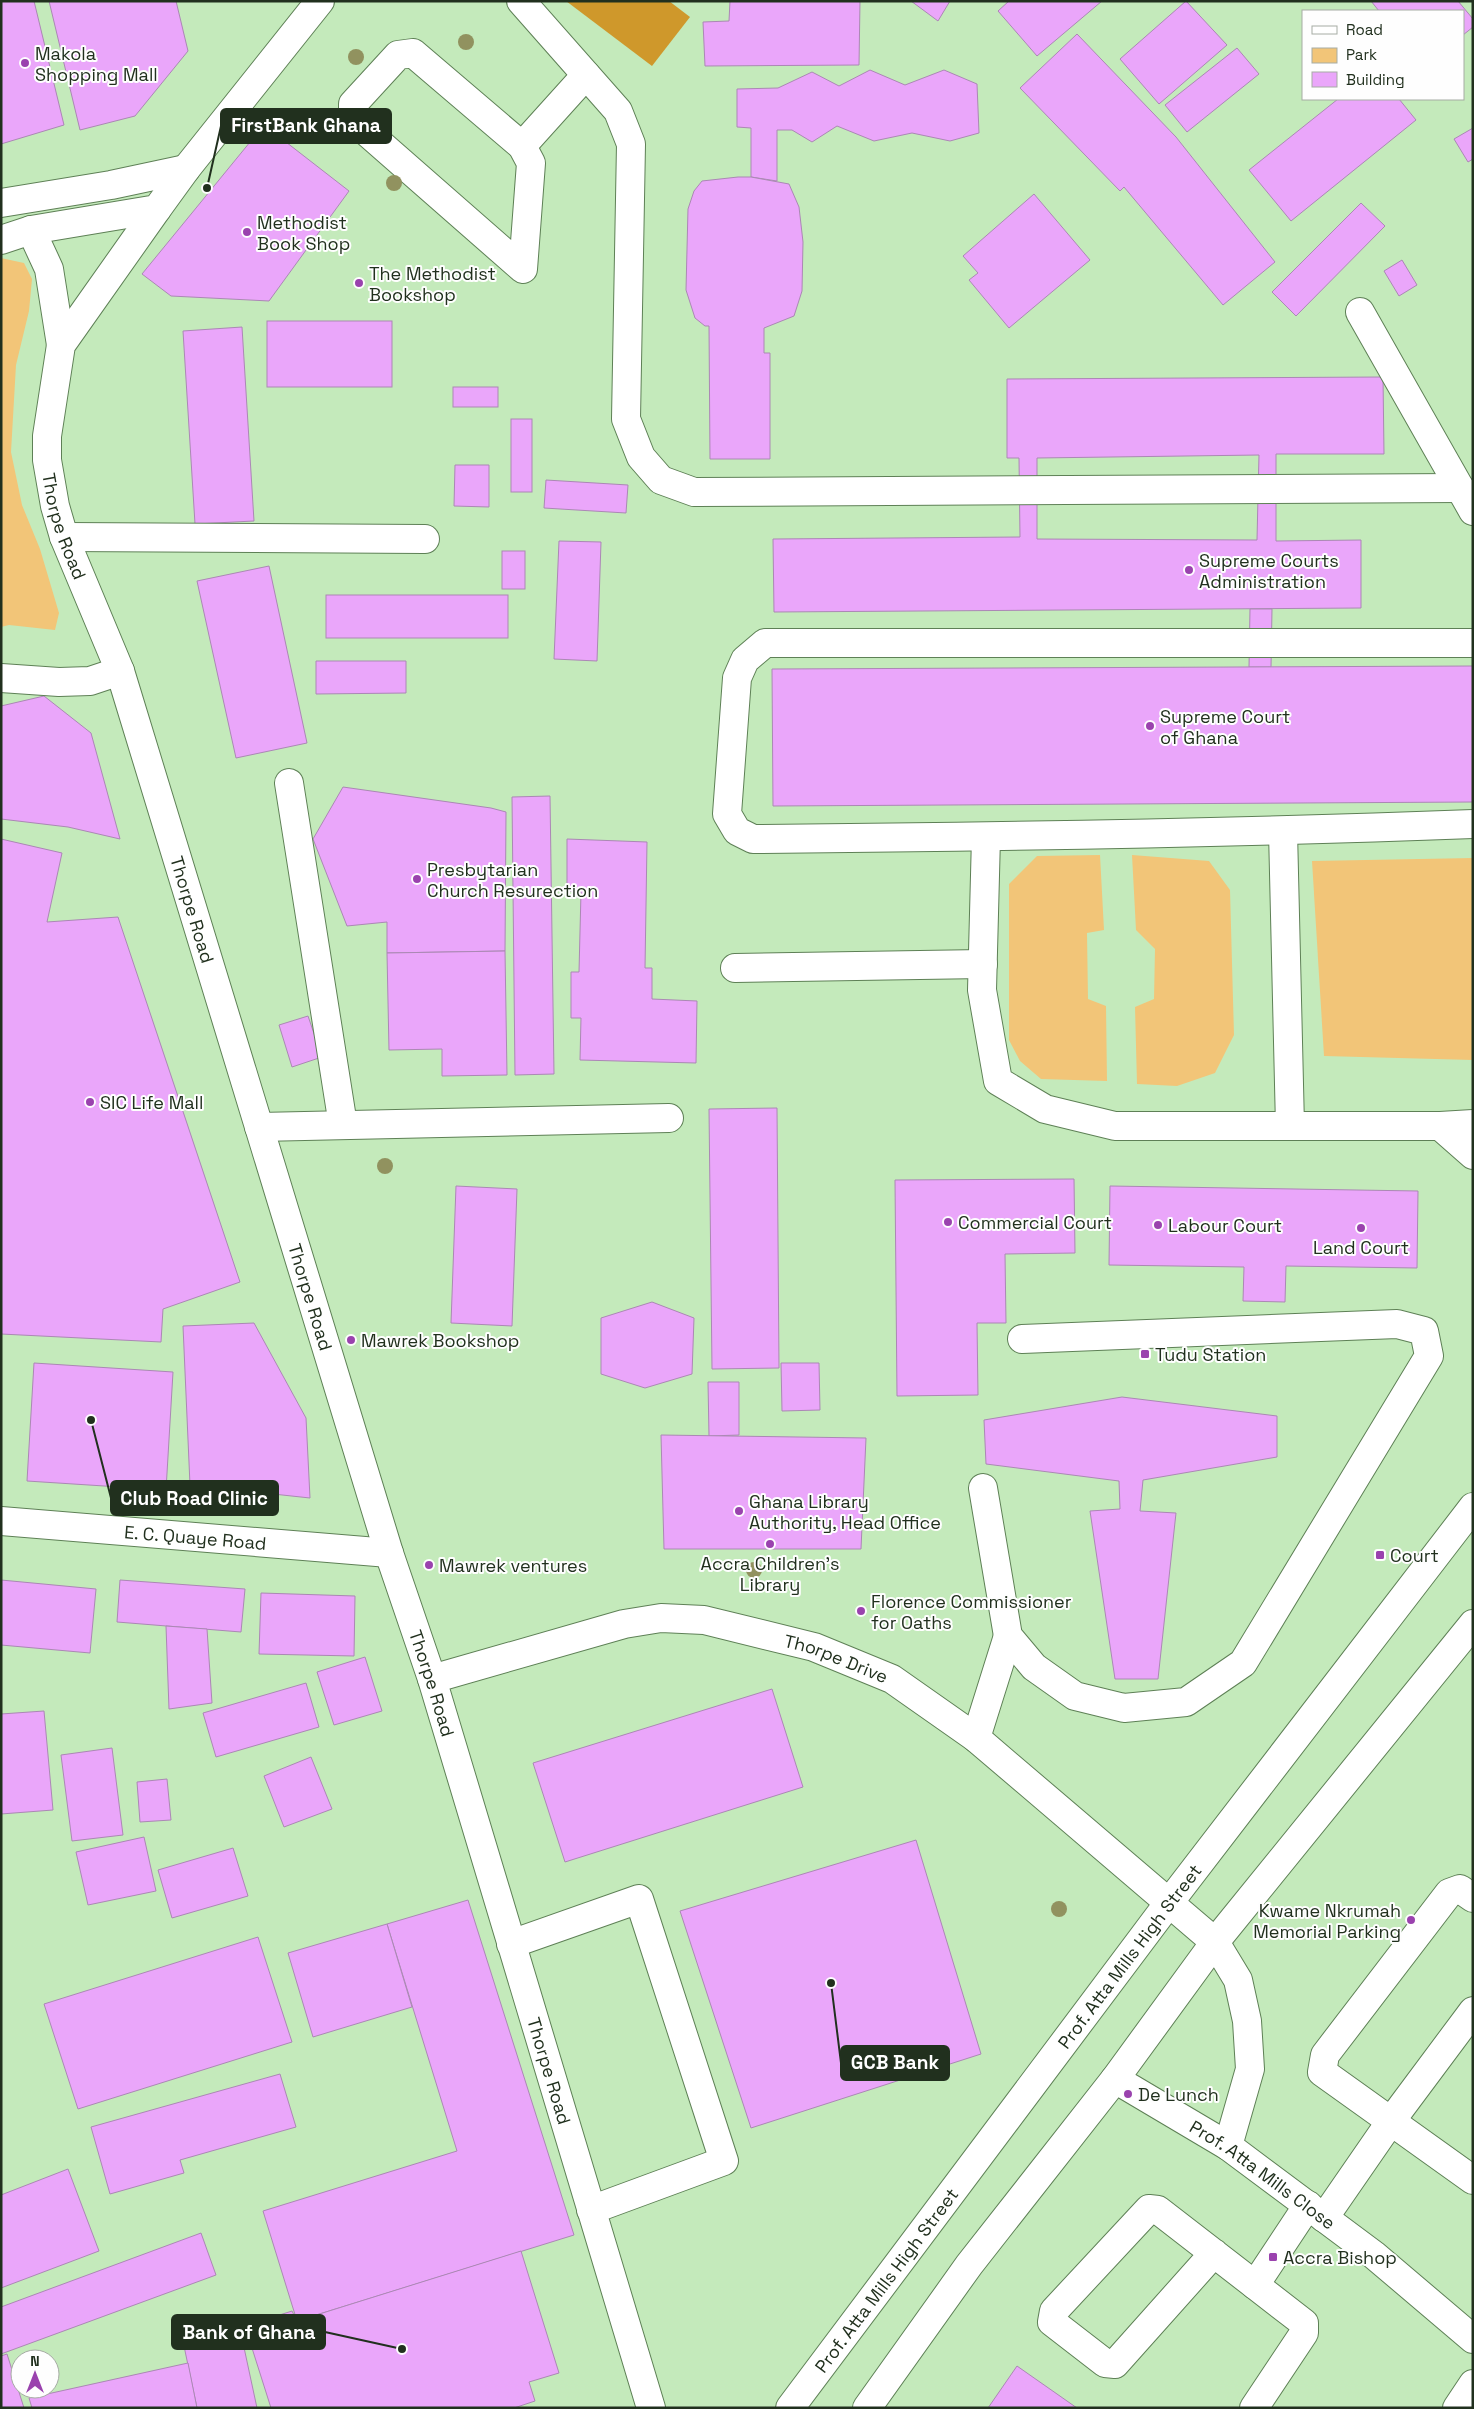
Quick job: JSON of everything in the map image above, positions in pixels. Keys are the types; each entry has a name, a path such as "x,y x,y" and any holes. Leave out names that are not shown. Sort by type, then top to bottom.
{"street":[{"name":"Thorpe Road","path":"320,1 186,169 61,345 47,436 47,460 55,506 64,536 120,671 389,1553 432,1679 651,2408"},
{"path":"521,1 618,111 631,144 626,419 641,456 661,480 694,492 1466,500"},
{"path":"412,53 522,146 531,163 523,269 354,120 354,104 398,55 412,53"},
{"path":"522,146 586,75"},
{"path":"1,203 111,185 186,169"},
{"path":"1,240 31,230 157,209"},
{"path":"31,230 48,269 61,345"},
{"path":"1360,312 1466,500"},
{"path":"64,536 425,539"},
{"path":"1473,643 765,643 745,660 736,678 727,814 737,831 754,840 986,838 1282,831 1473,824"},
{"path":"1,678 59,682 90,681 120,671"},
{"path":"289,783 343,1125"},
{"path":"1282,831 1290,1126"},
{"path":"986,838 982,990 998,1082 1045,1109 1115,1126 1440,1126 1473,1124"},
{"path":"735,968 983,964"},
{"path":"259,1127 669,1118"},
{"path":"1440,1126 1473,1155"},
{"path":"1008,1636 1034,1667 1075,1696 1124,1708 1186,1702 1243,1663 1429,1356 1424,1331 1397,1324 1022,1339"},
{"path":"976,1738 1008,1636 983,1488"},
{"name":"Prof. Atta Mills High Street","path":"790,2408 1168,1904 1473,1507"},
{"name":"E. C. Quaye Road","path":"1,1521 389,1553"},
{"name":"Thorpe Drive","path":"432,1679 624,1624 661,1618 704,1620 814,1648 892,1679 976,1738 1168,1904 1215,1942 1238,1980 1246,2021 1250,2069 1228,2146"},
{"path":"868,2408 970,2265 1115,2079 1215,1942 1473,1624"},
{"path":"1473,1898 1460,1889 1449,1893 1325,2055 1322,2072 1473,2180"},
{"path":"511,1944 639,1899 724,2161 591,2210"},
{"path":"1255,2285 1390,2121 1473,2011"},
{"name":"Prof. Atta Mills Close","path":"1115,2079 1228,2146 1374,2255 1473,2339"},
{"path":"1214,2254 1115,2364 1105,2363 1052,2322 1054,2311 1149,2209 1158,2210 1304,2323 1304,2334 1254,2408"},
{"path":"1457,2408 1473,2384"}],"green space":[{"path":"1,258 24,263 32,279 29,311 16,365 11,452 22,505 40,549 59,613 55,630 9,625 1,627"},
{"path":"1100,855 1104,930 1087,933 1088,999 1106,1006 1107,1081 1041,1079 1020,1061 1009,1040 1009,884 1037,856"},
{"path":"1132,855 1209,861 1230,890 1234,1035 1215,1073 1177,1086 1137,1084 1135,1007 1154,999 1155,949 1136,930"},
{"path":"1473,858 1473,1060 1324,1056 1312,861"}],"shaded area":[{"path":"566,1 669,1 690,17 652,66"}],"building":[{"name":"Makola Shopping Mall","path":"1,1 34,1 64,125 1,144"},
{"path":"49,1 176,1 188,51 135,116 80,130"},
{"path":"730,1 860,1 859,65 705,66 703,22 729,21"},
{"path":"911,1 950,1 938,21"},
{"path":"1009,1 1102,1 1037,56 998,11"},
{"path":"1186,1 1227,45 1159,104 1120,59"},
{"path":"1371,1 1458,1 1473,19 1473,27 1464,34 1464,10 1378,10"},
{"path":"1077,34 1176,137 1275,262 1223,305 1124,187 1120,191 1020,88"},
{"path":"1237,48 1259,74 1187,132 1165,105"},
{"path":"870,70 905,85 944,70 977,84 979,133 950,141 912,133 874,141 837,126 812,142 792,130 777,130 777,181 751,177 751,128 737,127 737,89 778,88 812,72 839,86"},
{"path":"1337,100 1400,100 1416,120 1291,221 1249,170"},
{"name":"Methodist Book Shop","path":"264,125 349,191 269,301 171,296 142,274"},
{"path":"1473,128 1473,159 1468,162 1454,139"},
{"path":"751,177 789,184 799,207 803,242 802,291 794,316 764,328 764,353 770,353 770,459 710,459 709,326 705,326 695,318 686,290 688,209 694,191 702,181"},
{"path":"1034,194 1090,260 1009,328 969,280 978,273 963,256"},
{"path":"1361,203 1385,226 1296,316 1272,292"},
{"path":"1402,260 1417,285 1399,296 1384,271"},
{"path":"267,321 392,321 392,387 267,387"},
{"path":"242,327 254,521 195,524 183,331"},
{"path":"1383,377 1384,454 1276,454 1276,541 1361,540 1361,608 774,612 773,539 1020,537 1019,458 1007,458 1007,379","holes":["1259,455 1257,540 1037,539 1037,458"]},
{"path":"453,387 498,387 498,407 453,407"},
{"path":"511,419 532,419 532,492 511,492"},
{"path":"455,465 489,465 489,507 454,506"},
{"path":"546,480 628,485 626,513 544,508"},
{"path":"559,541 601,542 597,661 554,659"},
{"path":"502,551 525,551 525,589 502,589"},
{"path":"269,566 307,743 236,758 197,581"},
{"path":"326,595 508,595 508,638 326,638"},
{"path":"1250,609 1272,609 1271,667 1249,667"},
{"path":"316,661 406,661 406,693 316,694"},
{"path":"1473,666 1473,802 773,806 772,669"},
{"path":"44,696 91,733 120,839 68,827 1,819 1,706"},
{"name":"Presbytarian Church Resurection","path":"343,787 491,808 506,812 505,951 387,953 387,922 347,926 313,839"},
{"path":"550,796 554,1074 515,1075 512,797"},
{"name":"SIC Life Mall","path":"1,839 62,853 47,922 118,917 240,1282 163,1309 161,1342 1,1334"},
{"path":"567,839 647,842 645,968 652,968 652,999 697,1001 696,1063 580,1060 581,1018 571,1018 571,972 579,972 581,892 567,891"},
{"path":"505,951 507,1075 442,1076 442,1049 389,1050 387,953"},
{"path":"308,1016 322,1057 292,1067 279,1025"},
{"path":"777,1108 779,1368 712,1369 709,1109"},
{"path":"1074,1179 1075,1253 1005,1254 1006,1323 977,1323 978,1395 897,1396 895,1180"},
{"path":"456,1186 517,1189 512,1326 451,1323"},
{"path":"1110,1186 1418,1191 1417,1268 1286,1266 1285,1302 1243,1301 1244,1267 1109,1265"},
{"path":"652,1302 694,1318 692,1374 645,1388 601,1374 601,1318"},
{"path":"254,1323 306,1418 310,1498 190,1485 183,1326"},
{"path":"34,1363 173,1372 166,1490 27,1481"},
{"path":"781,1363 819,1363 820,1410 782,1411"},
{"path":"708,1382 739,1382 739,1435 709,1436"},
{"path":"1122,1397 1277,1416 1277,1457 1143,1480 1140,1511 1176,1513 1158,1679 1115,1679 1090,1511 1120,1509 1119,1481 986,1464 984,1420"},
{"path":"661,1435 866,1438 861,1549 664,1549"},
{"path":"1,1580 96,1589 90,1653 1,1645"},
{"path":"120,1580 245,1589 241,1632 117,1622"},
{"path":"261,1593 355,1596 354,1656 259,1654"},
{"path":"166,1626 207,1629 212,1703 169,1709"},
{"path":"365,1657 382,1711 334,1725 317,1672"},
{"path":"306,1683 319,1727 216,1757 203,1713"},
{"path":"772,1689 803,1787 565,1862 533,1763"},
{"path":"44,1711 53,1810 1,1814 1,1714"},
{"path":"112,1748 123,1835 72,1841 61,1755"},
{"path":"311,1757 332,1809 284,1827 264,1776"},
{"path":"167,1779 171,1820 140,1822 137,1782"},
{"path":"144,1837 156,1891 88,1905 76,1852"},
{"path":"916,1840 981,2054 751,2128 680,1911"},
{"path":"233,1848 248,1896 172,1918 158,1870"},
{"path":"468,1900 574,2235 297,2321 263,2211 457,2151 387,1924"},
{"path":"387,1924 412,2007 313,2037 288,1953"},
{"path":"258,1937 292,2042 78,2109 44,2004"},
{"path":"280,2074 296,2127 180,2160 184,2173 110,2194 91,2127"},
{"path":"68,2169 99,2251 1,2288 1,2195"},
{"path":"201,2233 216,2275 15,2349 10,2349 1,2354 1,2307"},
{"path":"521,2251 559,2373 529,2382 535,2401 514,2408 271,2408 245,2326 292,2311 297,2321"},
{"path":"237,2315 257,2408 197,2408 180,2327"},
{"path":"7,2354 10,2364 10,2399 21,2399 24,2408 1,2408 1,2356"},
{"path":"188,2363 197,2408 32,2408 29,2399 60,2399 60,2391"},
{"path":"1017,2366 1077,2408 988,2408"}],"place":[{"name":"Makola Shopping Mall","path":"25,63"},
{"name":"FirstBank Ghana","path":"207,188"},
{"name":"Methodist Book Shop","path":"247,232"},
{"name":"The Methodist Bookshop","path":"359,283"},
{"name":"Supreme Courts Administration","path":"1189,570"},
{"name":"Supreme Court of Ghana","path":"1150,726"},
{"name":"Presbytarian Church Resurection","path":"417,879"},
{"name":"SIC Life Mall","path":"90,1102"},
{"name":"Commercial Court","path":"948,1222"},
{"name":"Labour Court","path":"1158,1225"},
{"name":"Land Court","path":"1361,1228"},
{"name":"Mawrek Bookshop","path":"351,1340"},
{"name":"Tudu Station","path":"1145,1354"},
{"name":"Club Road Clinic","path":"91,1420"},
{"name":"Ghana Library Authority, Head Office","path":"739,1511"},
{"name":"Accra Children's Library","path":"770,1544"},
{"name":"Court","path":"1380,1555"},
{"name":"Mawrek ventures","path":"429,1565"},
{"name":"Florence Commissioner for Oaths","path":"861,1611"},
{"name":"Kwame Nkrumah Memorial Parking","path":"1411,1920"},
{"name":"GCB Bank","path":"831,1983"},
{"name":"De Lunch","path":"1128,2094"},
{"name":"Accra Bishop","path":"1273,2257"},
{"name":"Bank of Ghana","path":"402,2349"}]}
